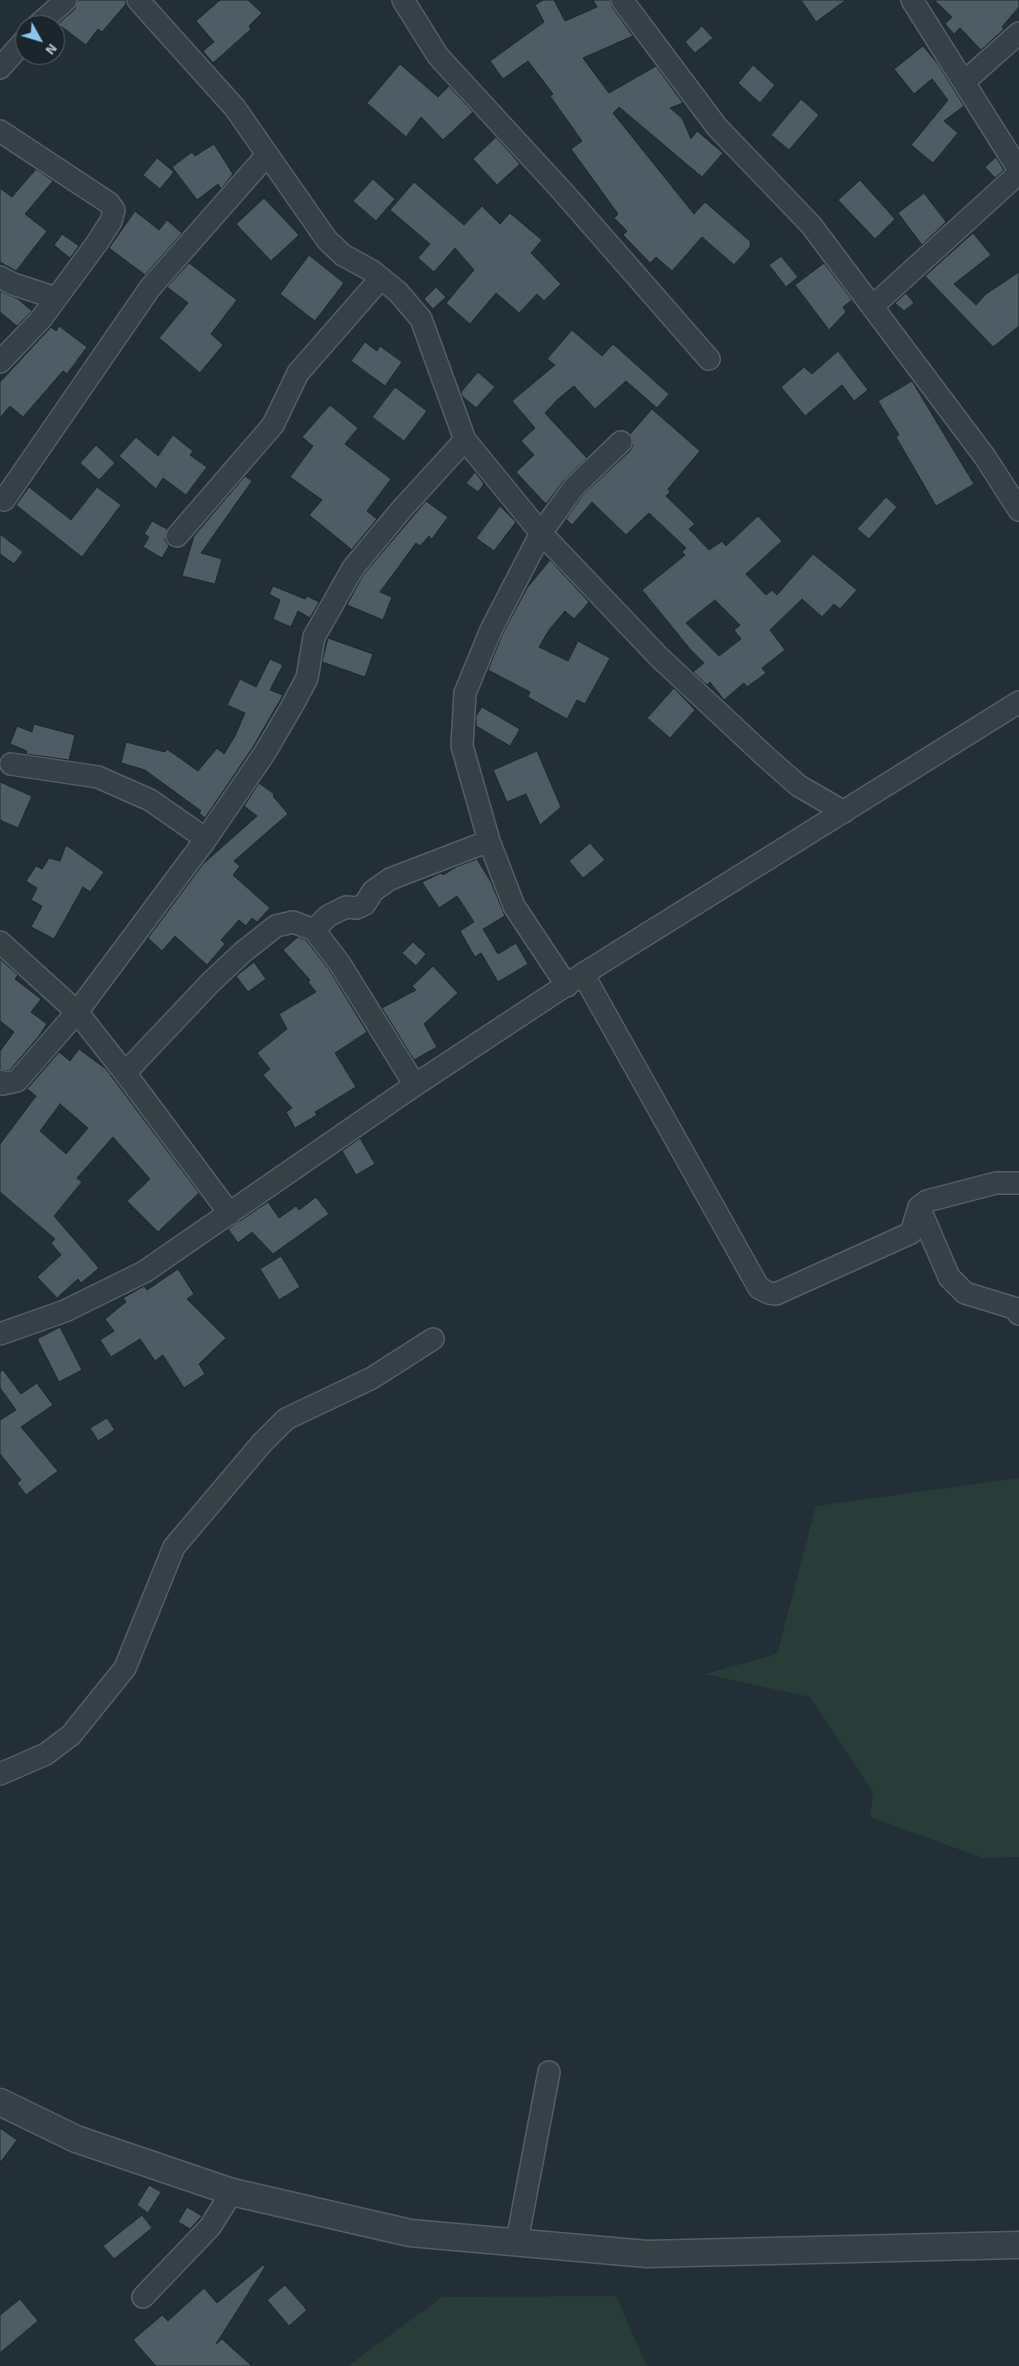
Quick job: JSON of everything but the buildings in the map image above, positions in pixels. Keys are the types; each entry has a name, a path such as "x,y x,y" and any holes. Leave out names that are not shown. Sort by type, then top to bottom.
{"street":[{"path":"49,15 66,0"},
{"path":"138,0 235,108 331,244 343,255 381,278 398,292 421,319 465,440 541,533 659,657 753,744 799,786 844,812"},
{"path":"403,0 438,56 563,192 709,359"},
{"path":"622,0 674,67 706,114 811,225 985,457 1019,510"},
{"path":"872,306 1019,171 912,0"},
{"path":"964,82 1019,33"},
{"path":"0,68 15,51"},
{"path":"0,131 102,198 114,210 111,221 98,243 41,319 0,362"},
{"path":"4,500 150,288 267,155"},
{"path":"0,277 13,284 56,298"},
{"path":"177,536 273,425 298,373 381,278"},
{"path":"0,1081 4,1084 16,1081 77,1012 206,839 264,754 291,708 307,678 314,637 353,568 465,440"},
{"path":"621,442 574,487 541,533 491,630 465,693 462,746 489,841 514,906 575,980 759,1288 776,1294 911,1233 919,1207 927,1201 996,1183 1019,1183"},
{"path":"0,1334 65,1311 144,1272 415,1085 575,980 1019,702"},
{"path":"12,764 98,778 150,800 206,839"},
{"path":"314,930 328,916 346,907 356,908 365,904 373,891 390,879 489,841"},
{"path":"125,1073 210,982 243,952 276,926 293,922 314,930 340,964 415,1085"},
{"path":"0,942 77,1012 230,1214"},
{"path":"919,1207 949,1277 965,1293 1014,1308 1019,1314"},
{"path":"0,1774 46,1754 71,1735 125,1668 174,1548 262,1443 286,1419 372,1378 433,1339"},
{"path":"517,2242 549,2072"},
{"path":"0,2102 76,2138 232,2192 410,2233 646,2254 1019,2245"},
{"path":"143,2297 210,2227 232,2192"}],"green space":[{"path":"1019,1478 1019,1857 983,1858 870,1817 873,1792 810,1697 705,1674 777,1654 816,1506"},
{"path":"616,2296 647,2366 348,2366 442,2297"}]}
